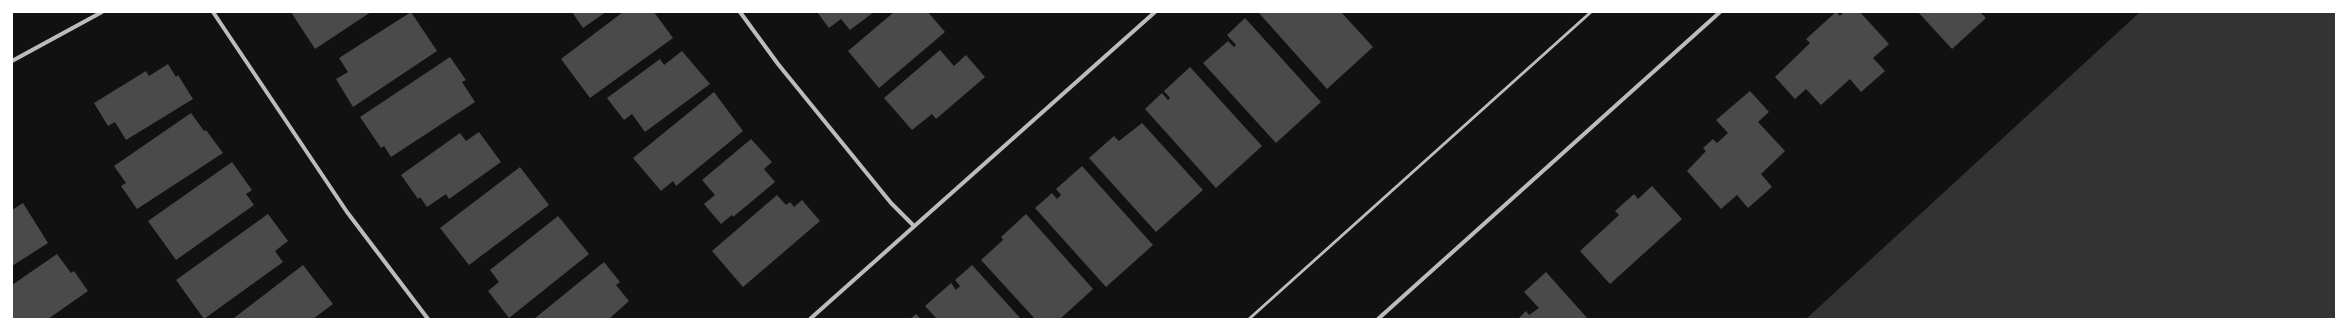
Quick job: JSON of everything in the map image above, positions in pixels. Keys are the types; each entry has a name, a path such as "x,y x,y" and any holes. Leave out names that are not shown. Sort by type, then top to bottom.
{"street":[{"path":"12,61 102,12"},
{"path":"213,12 347,212 428,319"},
{"path":"740,12 778,64 891,203 914,226"},
{"path":"810,319 1156,12"},
{"path":"1378,319 1720,12"}],"lane":[{"path":"1249,319 1590,12"}],"shaded area":[{"path":"2140,12 2336,12 2336,319 1806,319"}],"building":[{"path":"291,12 371,12 315,49"},
{"path":"411,12 437,51 353,107 336,79 348,72 339,58"},
{"path":"572,12 606,12 583,28"},
{"path":"623,12 654,12 673,38 590,98 561,59"},
{"path":"817,12 874,12 850,30 841,19 829,28"},
{"path":"894,12 928,12 945,32 879,88 848,51"},
{"path":"1258,12 1341,12 1373,47 1327,89"},
{"path":"1836,12 1840,16 1844,12 1860,12 1889,44 1873,58 1885,71 1861,92 1850,79 1821,105 1806,89 1795,99 1775,77 1810,43 1806,39"},
{"path":"1918,12 1980,12 1986,18 1952,49"},
{"path":"1245,18 1321,102 1276,143 1203,63 1228,41 1234,47 1236,45 1227,35"},
{"path":"940,50 954,66 966,55 985,77 936,119 932,114 912,130 884,98"},
{"path":"682,51 710,84 645,132 632,114 624,120 607,98 660,59 664,65"},
{"path":"450,57 466,80 462,82 475,102 391,157 384,146 381,148 360,117"},
{"path":"168,64 176,77 178,75 193,99 126,140 115,122 108,126 94,103 146,71 149,76"},
{"path":"1190,67 1262,146 1216,188 1145,109 1162,93 1168,100 1170,98 1164,91"},
{"path":"1750,91 1769,112 1758,122 1785,151 1761,174 1772,187 1748,208 1737,195 1721,209 1687,171 1706,151 1703,148 1713,139 1717,143 1728,133 1716,120"},
{"path":"714,92 743,131 676,186 673,181 661,191 633,158"},
{"path":"191,113 223,153 137,209 121,186 126,183 114,166"},
{"path":"1142,123 1203,190 1156,232 1089,158 1114,136 1119,141"},
{"path":"479,132 501,162 449,199 446,194 427,207 420,197 418,199 401,175 460,133 466,141"},
{"path":"751,139 772,162 764,169 775,182 733,217 732,215 721,224 704,204 715,195 702,180"},
{"path":"232,162 252,190 246,194 254,205 176,260 148,221"},
{"path":"1082,166 1153,245 1106,287 1035,208 1052,193 1057,199 1061,195 1056,189"},
{"path":"520,167 549,205 469,265 440,228"},
{"path":"1652,186 1682,219 1610,284 1580,251 1619,215 1615,211 1634,194 1638,199"},
{"path":"777,195 786,205 790,202 794,207 802,200 820,221 743,287 712,251"},
{"path":"23,203 48,243 12,266 12,210"},
{"path":"268,214 288,241 275,251 283,262 204,319 176,280"},
{"path":"1026,214 1093,289 1060,319 1035,319 981,260 1003,240 1001,237"},
{"path":"558,216 589,254 509,318 488,291 499,282 490,270"},
{"path":"57,254 71,273 74,271 88,291 48,319 12,319 12,285"},
{"path":"604,262 620,282 616,285 629,301 609,319 534,319"},
{"path":"303,265 333,304 313,319 234,318"},
{"path":"972,265 1021,319 937,319 925,306 951,283 956,290 960,286 955,280"},
{"path":"1546,272 1588,319 1518,319 1526,311 1529,315 1539,308 1524,292"},
{"path":"916,314 921,319 910,319"}]}
